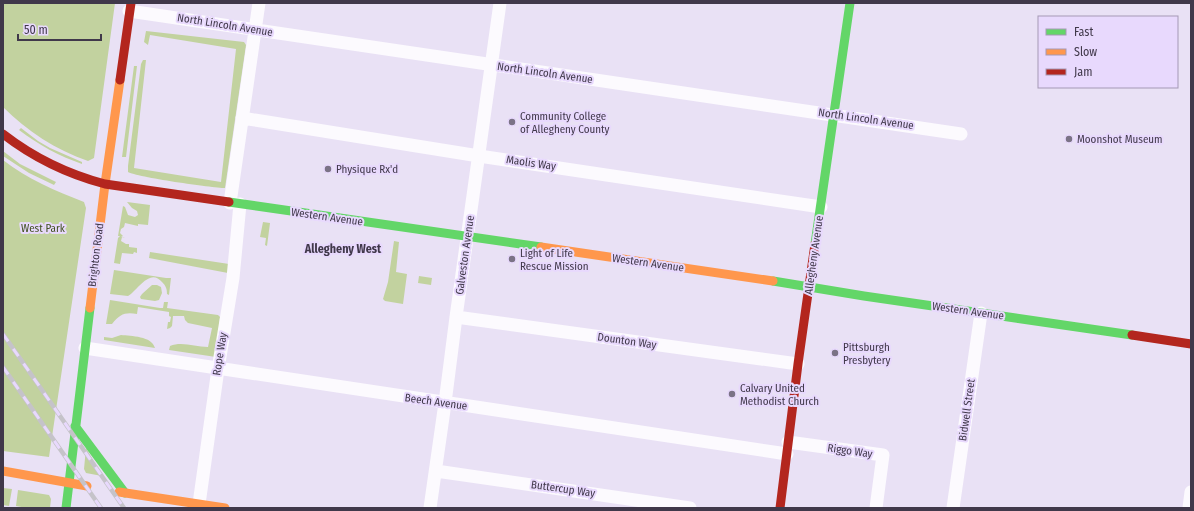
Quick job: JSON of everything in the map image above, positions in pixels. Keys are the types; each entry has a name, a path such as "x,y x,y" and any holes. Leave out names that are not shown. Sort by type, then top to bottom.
{"main road":[{"name":"Allegheny Avenue","path":"784,508 788,448 798,364 850,3"},
{"name":"Brighton Road","path":"66,508 72,480 84,348 130,7"},
{"name":"Western Avenue","path":"3,134 16,145 48,164 76,176 105,184 810,286 864,296 1191,344"},
{"path":"76,423 122,493 225,508"},
{"path":"3,471 72,480 87,486"}],"street":[{"name":"Rope Way","path":"199,504 218,369 233,278 235,203 242,118 259,3"},
{"name":"Galveston Avenue","path":"430,508 500,3"},
{"name":"North Lincoln Avenue","path":"130,7 255,30 961,134"},
{"name":"Maolis Way","path":"242,118 479,156 821,207"},
{"name":"Bidwell Street","path":"953,508 980,313"},
{"name":"Dounton Way","path":"456,317 798,364"},
{"name":"Beech Avenue","path":"84,348 445,403 788,448"},
{"name":"Riggo Way","path":"788,448 883,455 876,508"},
{"name":"Buttercup Way","path":"436,471 690,508"},
{"path":"1189,508 1191,492"}],"green space":[{"path":"3,3 115,3 94,158 88,161 76,157 42,139 12,116 3,107"},
{"path":"146,31 244,42 246,45 225,188 159,179 128,172 141,64 143,60 146,60 134,168 221,182 236,49 150,35 148,45 144,42"},
{"path":"134,66 137,66 126,157 122,157"},
{"path":"21,128 38,141 82,162 82,164 57,154 34,141 19,130"},
{"path":"3,151 20,164 56,182 54,185 29,173 3,156"},
{"name":"West Park","path":"3,160 32,179 84,202 86,208 49,457 3,451"},
{"path":"127,202 150,205 148,225 138,224 138,226 125,223 120,233 123,236 121,236 125,238 122,237 121,241 129,244 129,247 137,248 137,253 122,253 120,264 114,263 118,238 120,236 118,236 123,206 125,207 128,215 135,217 138,215 137,211"},
{"path":"263,222 270,223 267,246 265,245 266,238 260,237"},
{"path":"394,241 399,242 396,272 407,274 403,304 385,301 383,299 388,282"},
{"path":"150,252 229,264 228,273 149,258"},
{"path":"114,270 171,278 169,295 167,294 163,283 157,278 153,277 144,282 128,296 110,294"},
{"path":"419,276 432,278 431,285 418,283"},
{"path":"152,285 161,287 162,293 159,300 155,301 141,299 140,297 142,294"},
{"path":"110,300 160,308 163,308 164,302 168,302 167,308 218,315 220,317 216,357 169,350 170,346 179,344 208,347 212,328 188,323 184,316 173,316 172,326 167,329 168,322 170,322 171,317 169,316 169,312 138,307 137,314 123,314 112,324 106,324"},
{"path":"121,335 135,336 146,339 153,344 155,348 104,340 104,337 112,338"},
{"path":"86,448 102,476 86,473 84,469"},
{"path":"3,488 12,489 9,506 3,505"},
{"path":"18,490 49,495 51,499 50,508 27,508 16,506"}],"railway":[{"path":"3,334 124,508"},
{"path":"3,367 101,508"}],"traffic: fast":[{"path":"815,244 850,3"},
{"path":"229,202 541,247"},
{"path":"773,281 864,296 1132,335"},
{"path":"66,508 90,308"},
{"path":"75,426 125,493"}],"traffic: slow":[{"path":"90,308 105,184 120,80"},
{"path":"541,247 773,281"},
{"path":"3,471 87,486"},
{"path":"119,492 225,508"}],"traffic: jam":[{"path":"120,80 131,3"},
{"path":"3,134 39,158 64,170 91,180 105,184 229,202"},
{"path":"780,508 815,244"},
{"path":"1132,335 1191,344"}],"place":[{"name":"Community College of Allegheny County","path":"512,122"},
{"name":"Moonshot Museum","path":"1069,139"},
{"name":"Physique Rx'd","path":"328,169"},
{"name":"Light of Life Rescue Mission","path":"512,259"},
{"name":"Pittsburgh Presbytery","path":"835,353"},
{"name":"Calvary United Methodist Church","path":"732,394"}],"district":[{"name":"Allegheny West","path":"343,249"}]}
